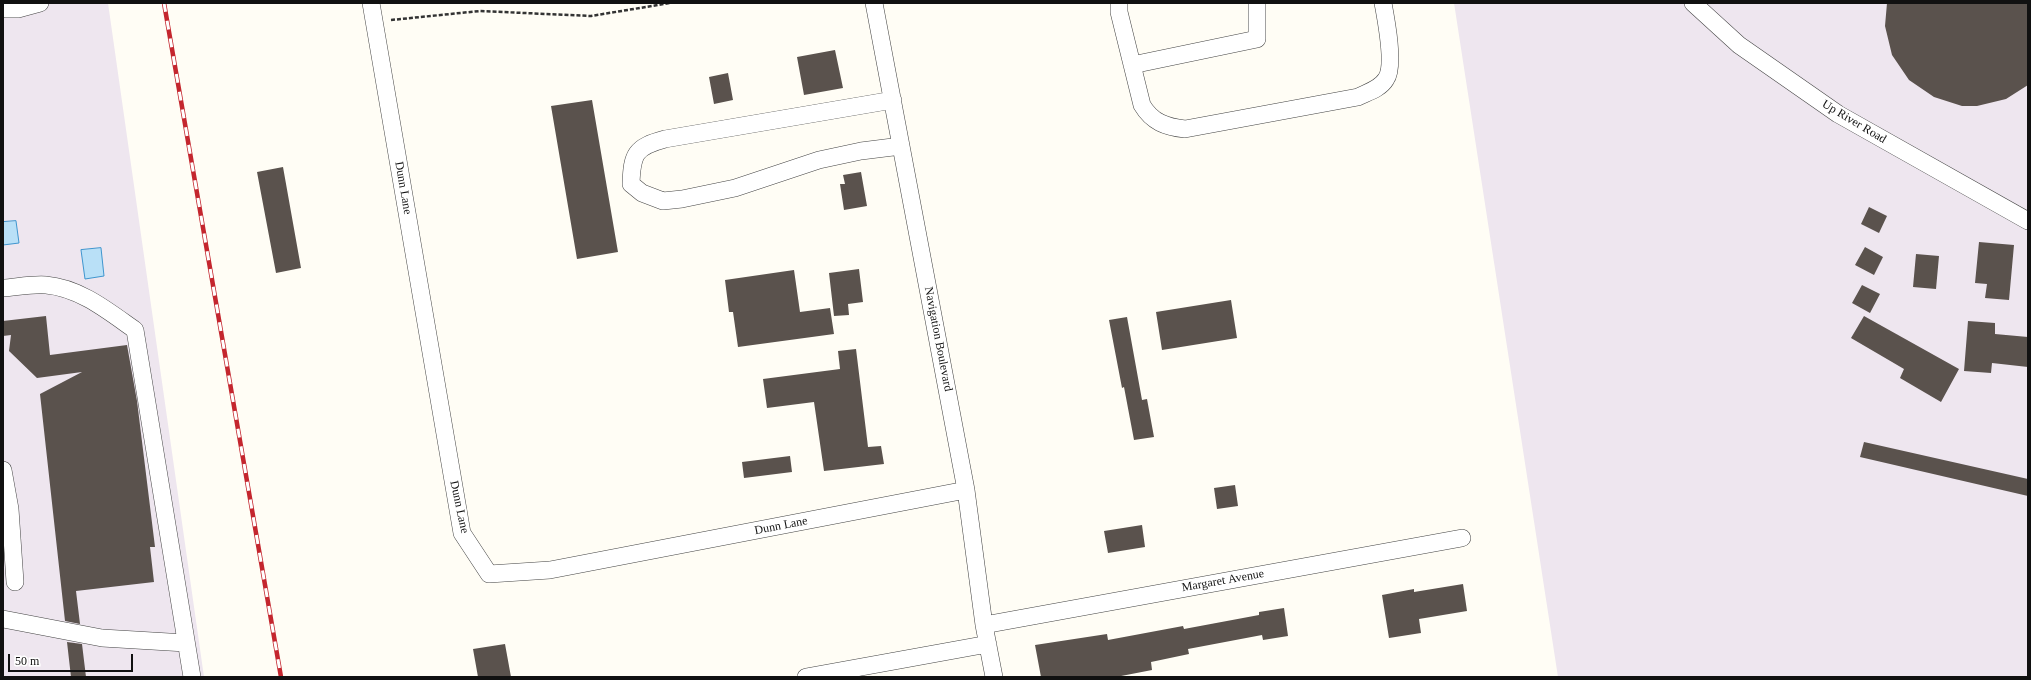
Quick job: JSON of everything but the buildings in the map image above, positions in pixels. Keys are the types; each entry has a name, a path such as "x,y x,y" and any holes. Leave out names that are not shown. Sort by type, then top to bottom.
{"street":[{"path":"3,3 6,9 18,9 40,3"},
{"name":"Dunn Lane","path":"371,3 462,533 489,574 550,570 966,490"},
{"name":"Navigation Boulevard","path":"874,3 966,490 984,624 994,677"},
{"path":"1119,3 1119,12 1142,105 1148,115 1158,122 1172,128 1185,129 1358,96 1377,89 1387,78 1390,60 1383,3"},
{"path":"1132,65 1257,39 1257,3"},
{"name":"Up River Road","path":"1693,3 1739,45 1838,114 2028,221"},
{"path":"892,100 664,139 647,144 637,151 632,163 631,184 642,193 663,201 682,199 735,188 819,160 862,151 901,146"},
{"path":"3,288 44,285 62,287 90,300 135,330 192,677"},
{"path":"3,470 10,509 15,582"},
{"name":"Margaret Avenue","path":"984,624 1462,538"},
{"path":"3,619 102,638 186,643"},
{"path":"806,677 988,644"}],"path":[{"path":"374,22 480,11 591,16 670,3"}],"shaded area":[{"path":"3,3 108,3 204,677 3,677"},
{"path":"1454,3 2028,3 2028,677 1558,677"}],"water":[{"path":"16,221 19,243 3,245 3,222"},
{"path":"101,248 104,276 85,279 81,250"}],"railway":[{"path":"164,3 281,677"}]}
